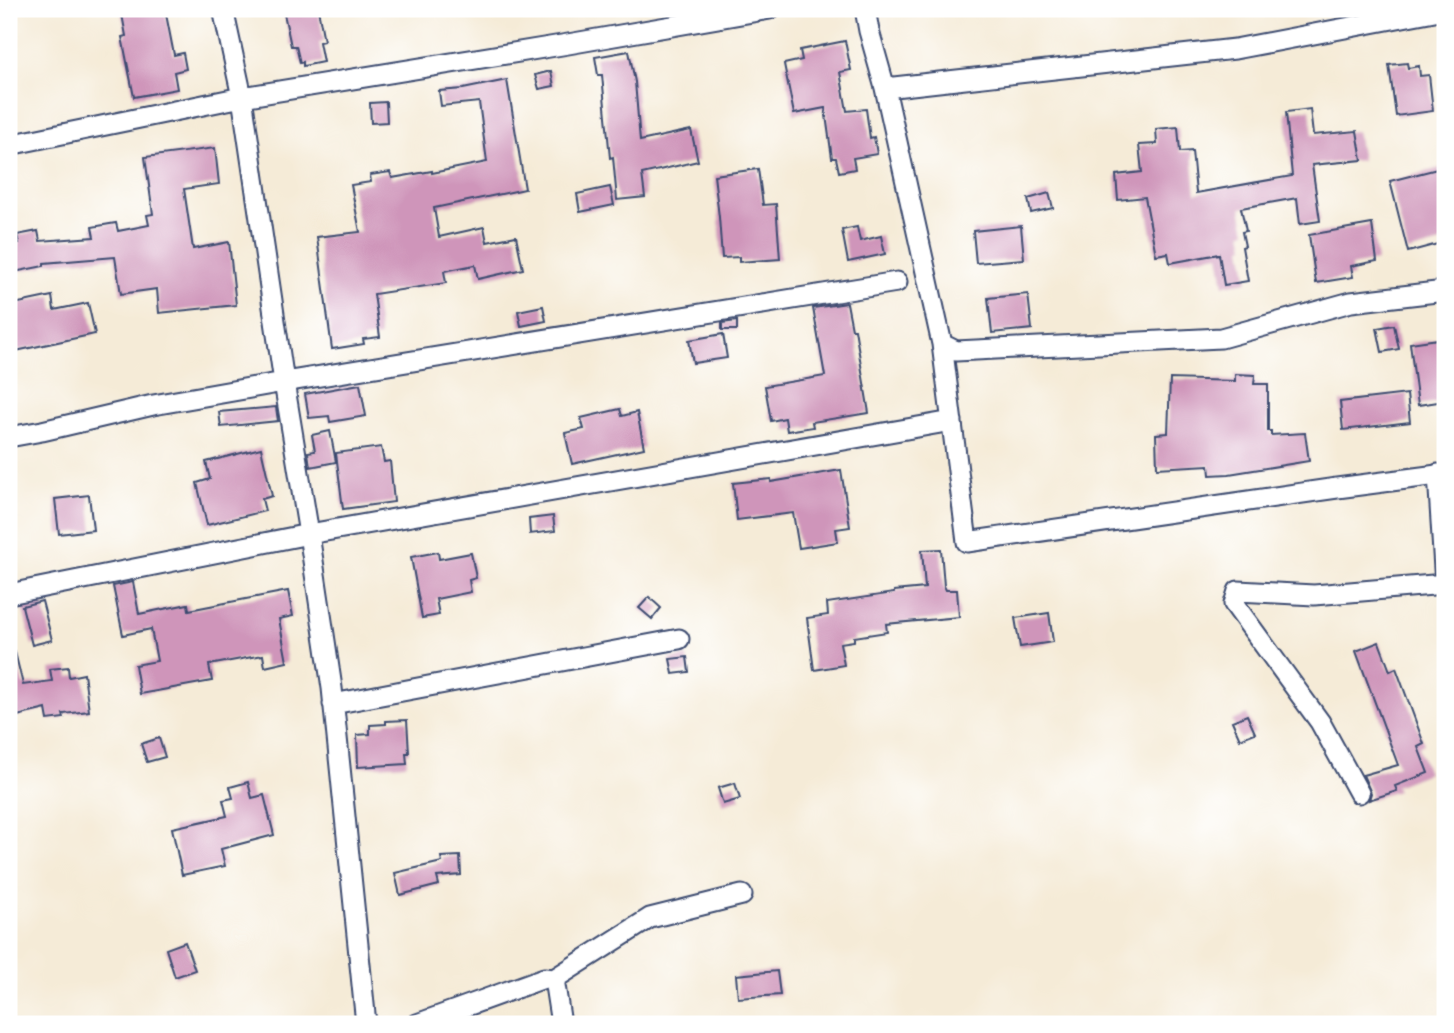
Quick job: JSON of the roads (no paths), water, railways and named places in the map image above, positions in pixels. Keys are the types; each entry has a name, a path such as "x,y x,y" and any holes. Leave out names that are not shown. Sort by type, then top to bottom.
{"street":[{"path":"223,9 242,97 333,704 366,1024"},
{"path":"9,145 242,97 770,9"},
{"path":"866,9 942,344 967,542 1442,474 1445,584 1314,595 1238,592 1234,604 1321,722 1359,793"},
{"path":"885,88 1235,49 1445,9"},
{"path":"9,437 153,405 284,382 897,282"},
{"path":"942,344 956,351 1221,338 1350,302 1445,291"},
{"path":"9,594 309,534 952,421"},
{"path":"333,704 679,639"},
{"path":"417,1024 544,978 554,979 650,918 742,895"},
{"path":"554,979 561,1024"}]}
